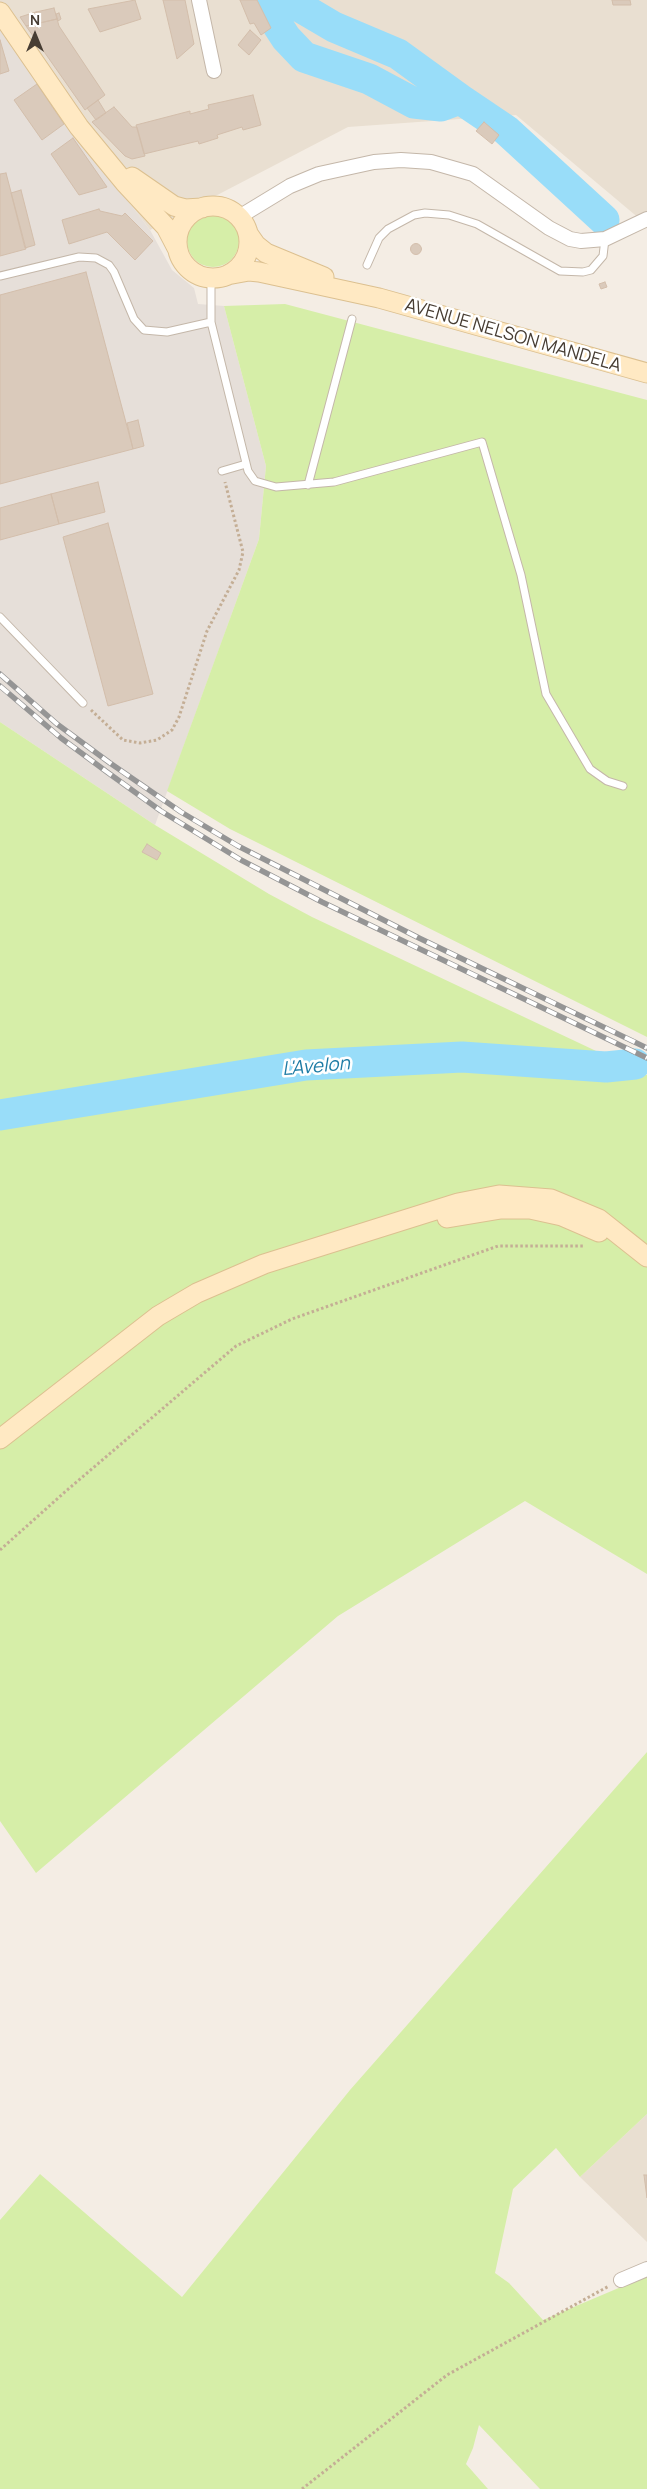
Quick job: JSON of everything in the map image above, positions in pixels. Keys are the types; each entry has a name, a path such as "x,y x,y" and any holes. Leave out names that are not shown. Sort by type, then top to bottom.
{"street":[{"path":"199,0 214,71"},
{"path":"0,12 75,121 103,155 166,227 188,268 198,275 219,277 238,269 245,259 249,247 249,235 239,217 222,207 185,209 174,206 103,155"},
{"path":"239,217 290,186 319,174 374,162 416,160 447,165 473,174 559,234 580,241 604,239 647,219"},
{"path":"178,250 177,238 182,223 191,214 202,208"},
{"name":"AVENUE NELSON MANDELA","path":"249,235 256,245 266,253 379,298"},
{"name":"AVENUE NELSON MANDELA","path":"219,277 259,272 379,298 647,373"},
{"path":"0,1439 132,1335 171,1307 234,1275 335,1242 474,1212 501,1209 530,1209 552,1213 573,1220 647,1257"},
{"path":"621,2280 647,2269"}],"lane":[{"path":"367,265 376,244 388,229 407,218 425,213 449,215 477,224 560,271 583,272 591,270 603,256 604,239"},
{"path":"0,276 79,257 96,258 109,265 114,272 134,319 144,330 166,332 211,322"},
{"path":"219,277 211,322 246,464 251,476 261,484 276,487 346,480 482,442 521,574 546,694 590,769 607,782 623,786"},
{"path":"308,485 352,319"},
{"path":"222,471 246,464"},
{"path":"0,617 83,703"}],"path":[{"path":"83,703 122,740 140,744 157,740 172,730 179,717 207,630 239,570 243,552 222,471"},
{"path":"0,1550 236,1346 292,1319 498,1246 590,1247"},
{"path":"302,2489 447,2375 621,2280"}],"shaded area":[{"path":"0,0 647,0 647,225 516,115 348,127 150,230 0,30"},
{"path":"0,30 150,230 172,270 194,288 198,304 224,306 266,466 259,539 155,825 0,722"},
{"path":"647,2114 647,2242 580,2177"}],"green space":[{"path":"213,215 227,219 235,227 239,241 235,255 227,263 213,267 199,263 191,255 187,241 191,227 199,219"},
{"path":"285,304 647,400 647,1037 230,829 167,791 259,539 266,466 224,306"},
{"path":"0,722 155,825 269,894 312,917 647,1075 647,1574 525,1501 338,1616 36,1873 0,1821"},
{"path":"647,1752 647,2114 580,2177 556,2148 513,2189 495,2273 509,2283 543,2320 647,2276 647,2489 540,2489 479,2425 473,2448 466,2464 488,2489 0,2489 0,2220 40,2174 182,2297 350,2090"}],"building":[{"path":"135,0 141,19 100,32 88,9"},
{"path":"163,0 185,0 194,44 177,59"},
{"path":"240,0 257,0 271,28 261,35 254,23 250,24"},
{"path":"612,0 630,0 631,5 613,5"},
{"path":"54,8 57,19 40,23 36,12"},
{"path":"36,12 40,23 26,26 20,17"},
{"path":"59,13 61,19 58,21 56,14"},
{"path":"57,19 59,26 105,95 85,110 26,26"},
{"path":"250,30 261,40 249,55 238,45"},
{"path":"0,40 9,71 0,74"},
{"path":"37,84 64,124 42,140 14,100"},
{"path":"253,95 261,125 243,130 242,127 217,135 218,138 199,144 198,141 144,154 136,125 190,111 190,114 209,109 208,105"},
{"path":"98,100 106,113 96,120 87,108"},
{"path":"114,107 132,127 137,127 145,156 132,159 125,156 92,122"},
{"path":"484,122 499,135 492,144 476,131"},
{"path":"73,138 107,187 79,195 51,154"},
{"path":"6,173 26,249 0,256 0,174"},
{"path":"21,190 35,245 25,248 11,193"},
{"path":"99,209 100,211 122,216 125,213 153,241 135,260 107,232 69,244 62,220"},
{"path":"416,243 422,249 416,255 410,249"},
{"path":"86,272 133,449 0,484 0,295"},
{"path":"605,282 607,287 601,289 599,284"},
{"path":"138,420 144,446 133,449 127,423"},
{"path":"98,482 105,512 59,524 51,494"},
{"path":"51,494 59,524 0,540 0,508"},
{"path":"108,523 153,694 108,706 63,537"},
{"path":"147,844 161,853 157,860 142,852"},
{"path":"644,2175 647,2175 647,2198"}],"waterway":[{"path":"265,0 271,15 286,38 304,57 369,79 414,103 441,106 460,99 506,130 604,220"},
{"path":"288,0 334,27 398,54 460,99"},
{"name":"L'Avelon","path":"0,1115 306,1065 462,1057 606,1067 635,1064"}],"railway":[{"path":"0,674 57,724 110,763 181,812 238,846 419,938 647,1048"},
{"path":"0,686 61,738 161,811 241,860 322,902 647,1058"}]}
